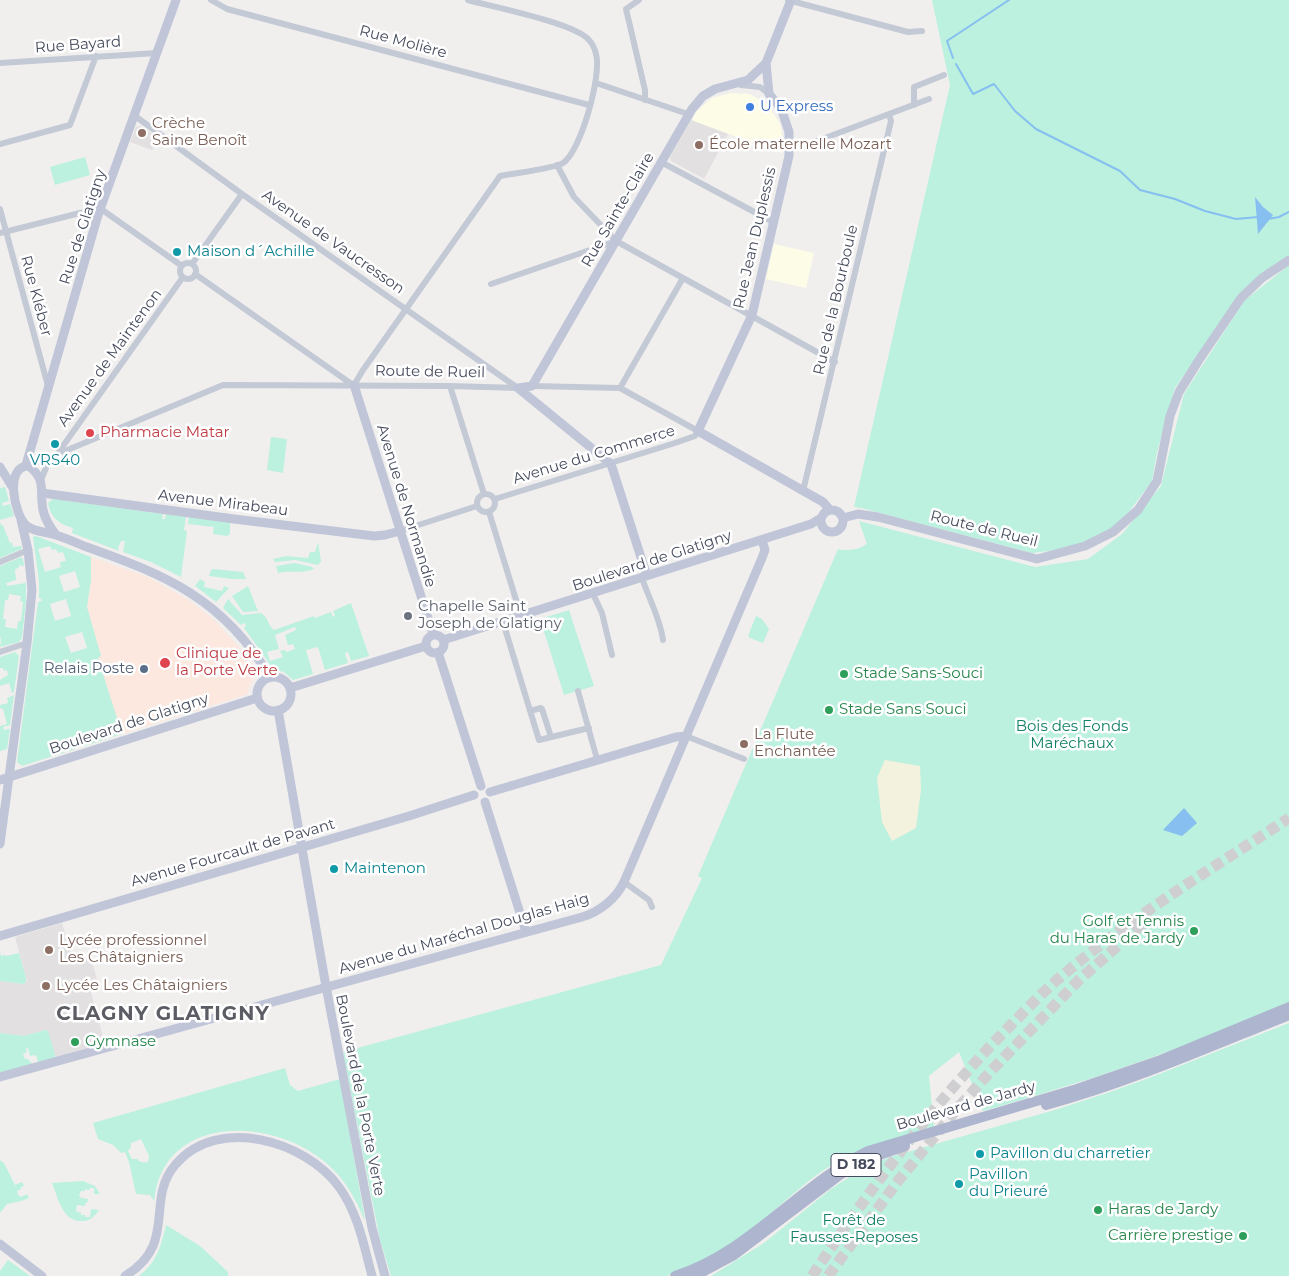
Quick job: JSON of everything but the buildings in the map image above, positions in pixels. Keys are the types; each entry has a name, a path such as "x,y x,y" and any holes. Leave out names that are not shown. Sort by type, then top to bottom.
{"main road":[{"name":"Boulevard de Jardy","path":"674,1276 707,1262 730,1249 837,1168 868,1151 1085,1086 1158,1061 1289,1007"},
{"name":"Boulevard de Jardy","path":"695,1276 734,1255 841,1174 871,1158 911,1144 1080,1096 1160,1067 1289,1015"}],"street":[{"name":"Rue de Glatigny","path":"13,488 24,467 101,209 176,0"},
{"name":"Rue Molière","path":"211,0 228,9 589,105"},
{"path":"195,274 341,378 354,385 500,176 557,166 571,156 580,140 596,83 596,54 589,40 569,27 468,0"},
{"path":"639,0 626,9 645,90 645,100"},
{"path":"734,84 748,80 766,63 790,1 908,32 922,31"},
{"name":"Rue Bayard","path":"0,63 157,53"},
{"path":"0,144 70,125 96,56"},
{"path":"766,63 769,94"},
{"path":"914,105 914,87 944,76"},
{"path":"596,83 688,114"},
{"name":"Rue Sainte-Claire","path":"525,388 616,242 688,114 697,102 708,93 723,86 734,84 753,86"},
{"name":"Rue Jean Duplessis","path":"698,431 752,315 786,172 790,144 789,132 781,108 769,94 760,87 753,86"},
{"path":"790,144 801,146 810,144 890,117 929,99"},
{"name":"Avenue de Vaucresson","path":"134,116 407,309 508,383 525,388"},
{"name":"Rue de la Bourboule","path":"804,491 890,117"},
{"path":"662,162 773,222"},
{"path":"557,166 574,197 616,242 835,362"},
{"path":"192,264 242,194"},
{"name":"Rue Kléber","path":"0,209 3,233 48,390"},
{"path":"3,233 101,209 182,266"},
{"path":"491,284 616,242"},
{"name":"Route de Rueil","path":"843,518 858,514 878,517 1037,559 1085,546 1105,537 1138,510 1157,481 1168,424 1179,392 1220,328 1241,298 1262,278 1289,260"},
{"path":"192,264 188,263 182,266 180,270 183,277 188,278 195,274"},
{"path":"192,264 195,268 195,274"},
{"name":"Avenue de Maintenon","path":"57,454 183,277"},
{"path":"620,388 683,278"},
{"name":"Route de Rueil","path":"24,467 50,458 219,386 354,385 620,388 804,491 818,500 824,517"},
{"name":"Avenue de Normandie","path":"354,385 432,634"},
{"path":"450,386 484,494"},
{"path":"525,388 611,464 649,600 658,616 663,640"},
{"name":"Avenue du Commerce","path":"495,499 695,436 698,431"},
{"path":"50,458 41,480 42,493 46,519 56,535"},
{"path":"0,466 24,467 41,480"},
{"path":"0,466 13,488 27,545 32,590 27,643 5,778 0,844"},
{"name":"Avenue Mirabeau","path":"42,493 374,536 400,531"},
{"path":"484,494 489,494 495,499 494,508 489,512 480,511 477,506 479,497 484,494"},
{"path":"400,531 477,506"},
{"path":"838,511 843,518 842,527 836,532 828,531 824,517 838,511"},
{"path":"489,512 521,616"},
{"name":"Boulevard de Glatigny","path":"444,640 762,540 811,524 824,517"},
{"path":"20,518 25,525 34,530 56,535 136,564 189,590 228,624 258,658 270,677"},
{"path":"0,562 27,545 34,530 46,519"},
{"name":"Avenue du Maréchal Douglas Haig","path":"0,1077 589,915 609,902 624,882 765,550 762,540"},
{"path":"593,594 602,613 612,655"},
{"path":"503,622 539,740 589,728"},
{"path":"432,634 438,635 444,640 444,646 438,652 432,653 426,646 427,638 432,634"},
{"path":"0,652 27,643"},
{"path":"290,688 426,646"},
{"path":"438,652 481,786"},
{"path":"270,677 280,678 290,688 287,704 278,710 263,707 257,698 258,688 261,683 270,677"},
{"path":"578,691 597,759"},
{"name":"Boulevard de Glatigny","path":"5,778 257,698"},
{"path":"530,711 542,709 551,737"},
{"name":"Boulevard de la Porte Verte","path":"278,710 326,988 372,1228 386,1276"},
{"path":"490,792 676,737 686,736 744,759"},
{"path":"481,786 487,787 490,792 489,799 485,802 478,801 474,795 476,788 481,786"},
{"name":"Avenue Fourcault de Pavant","path":"0,936 474,795"},
{"path":"485,802 526,932"},
{"path":"624,882 649,900 652,907"},
{"path":"125,1276 136,1268 152,1250 158,1232 162,1196 166,1181 176,1164 192,1149 225,1138 256,1139 283,1145 302,1154 329,1175 339,1187 356,1218 372,1276"},
{"path":"0,1244 42,1276"}],"shaded area":[{"path":"731,93 750,94 768,105 780,124 782,153 692,121 696,112 712,98"},
{"name":"École maternelle Mozart","path":"691,120 728,134 704,179 671,161 670,157"},
{"name":"Crèche Saine Benoît","path":"141,126 160,139 152,150 130,142 136,127"},
{"path":"774,244 814,253 806,288 766,279"},
{"name":"Clinique de la Porte Verte","path":"91,557 148,577 190,601 212,618 241,649 259,674 254,678 249,687 248,694 22,766 17,762 31,661 101,656 87,607 91,580"},
{"path":"62,923 74,963 91,958 97,979 88,982 105,1044 56,1058 48,1032 45,1030 24,1036 0,1033 0,981 23,984 27,981 15,937"}],"green space":[{"path":"932,0 1289,0 1289,257 1239,296 1175,388 1157,452 1152,481 1117,528 1082,547 1032,553 854,507 950,85"},
{"path":"85,157 90,175 55,185 50,167"},
{"name":"Bois des Fonds Maréchaux","path":"1289,265 1289,1002 1223,1030 1120,1069 983,1111 959,1052 929,1076 934,1127 876,1146 834,1164 811,1179 738,1240 698,1263 666,1276 391,1276 380,1240 343,1052 661,965 702,878 698,876 838,549 853,550 867,544 859,521 1035,567 1088,559 1122,534 1161,486 1184,394 1244,301"},
{"path":"271,437 287,439 283,473 267,470"},
{"path":"5,487 9,501 2,503 3,506 10,504 14,516 0,520 0,488"},
{"path":"53,499 163,514 162,519 165,519 166,514 186,517 184,530 187,531 181,577 151,562 123,552 125,541 121,541 118,548 119,551 72,533 73,528 60,523 51,513 48,503"},
{"path":"189,517 230,522 230,534 227,536 213,534 214,527 188,524"},
{"path":"0,521 13,547 22,546 21,549 0,558"},
{"path":"36,536 91,557 91,580 87,607 101,656 98,658 122,734 22,766 17,762 38,602 42,601 39,598 39,581 33,537","holes":["50,546 52,550 56,549 58,553 63,552 66,561 60,562 61,567 45,572 38,549","75,571 80,587 64,592 59,576","66,599 71,616 55,621 50,604","82,632 87,648 71,653 65,637"]},
{"path":"318,542 321,561 318,565 295,560 275,562 273,559 286,556 308,558 310,552 315,552"},
{"path":"21,557 23,559 24,566 19,565 15,570 16,580 6,583 7,586 26,583 26,601 22,638 19,642 0,647 1,640 0,566","holes":["9,594 21,596 20,601 23,602 21,621 18,621 17,629 5,627 6,619 3,619 5,600 8,600"]},
{"path":"295,563 314,569 278,573 276,566"},
{"path":"213,569 243,572 246,579 209,576"},
{"path":"200,579 205,582 204,587 222,591 224,586 229,588 216,602 195,586"},
{"path":"248,586 258,611 243,612 232,596"},
{"path":"228,599 242,615 261,613 266,617 274,630 331,612 333,617 335,616 333,611 351,603 369,656 351,661 348,652 345,653 348,663 325,670 318,647 306,650 313,674 293,680 284,672 274,670 244,628 246,625 244,623 241,625 223,608","holes":["295,627 296,630 285,635 288,645 293,644 295,649 287,652 285,650 280,651 283,657 270,661 267,652 279,649 275,635"]},
{"path":"569,610 594,686 564,695 540,619"},
{"path":"756,616 762,619 769,629 763,643 748,636"},
{"path":"15,652 19,656 14,692 12,693 9,683 0,686 0,680 8,675 7,670 4,671 3,668 0,668 0,657"},
{"path":"14,695 10,725 3,727 4,730 10,729 7,749 0,751 0,726 7,724 0,705 8,703 7,698"},
{"path":"0,952 1,956 19,953 26,982 23,984 0,981"},
{"name":"Haras de Jardy","path":"1289,1023 1289,1276 711,1276 764,1243 831,1189 863,1168 890,1157 1058,1109 1110,1092"},
{"path":"45,1030 48,1031 56,1058 38,1062 36,1055 30,1056 28,1048 26,1048 27,1052 23,1054 25,1059 28,1059 32,1064 0,1073 0,1033 24,1036"},
{"path":"285,1068 290,1085 298,1091 340,1079 365,1220 352,1194 336,1172 321,1159 299,1145 273,1136 247,1131 221,1132 197,1139 176,1152 162,1173 154,1201 150,1195 136,1194 125,1152 121,1153 113,1145 98,1139 93,1123","holes":["141,1139 149,1156 148,1162 132,1159 128,1151 131,1143"]},
{"path":"0,1160 4,1163 15,1185 22,1182 24,1186 17,1191 18,1195 21,1197 27,1194 29,1198 7,1204 0,1213"},
{"path":"83,1181 95,1186 100,1194 94,1194 94,1188 81,1191 79,1195 81,1198 88,1199 87,1203 85,1203 85,1206 77,1205 76,1211 81,1213 81,1215 85,1215 85,1217 90,1217 91,1209 99,1210 88,1220 76,1221 66,1214 62,1208 52,1183"},
{"path":"166,1225 200,1246 228,1272 228,1276 139,1276 154,1259 160,1247"},
{"path":"8,1260 30,1276 0,1276 0,1271"}],"sand":[{"path":"885,760 920,766 921,790 916,828 892,841 882,822 877,778"}],"water":[{"path":"1255,197 1273,215 1258,234"},
{"path":"1184,808 1197,823 1182,836 1163,830"}],"waterway":[{"path":"953,58 947,41 1009,0"},
{"path":"956,64 973,94 994,84 1015,111 1036,129 1120,171 1140,190 1175,199 1205,211 1236,219 1258,217"},
{"path":"1268,219 1279,217 1289,212"}],"tunnel":[{"path":"812,1276 856,1212 926,1120 976,1061 1043,993 1069,970 1122,929 1289,818"},
{"path":"828,1276 898,1181 990,1072 1079,980 1146,921"}],"place":[{"name":"U Express","path":"750,107"},
{"name":"Crèche Saine Benoît","path":"142,133"},
{"name":"École maternelle Mozart","path":"699,145"},
{"name":"Maison d´Achille","path":"177,252"},
{"name":"Pharmacie Matar","path":"90,433"},
{"name":"VRS40","path":"55,444"},
{"name":"Chapelle Saint Joseph de Glatigny","path":"408,616"},
{"name":"Clinique de la Porte Verte","path":"165,663"},
{"name":"Relais Poste","path":"144,669"},
{"name":"Stade Sans-Souci","path":"844,674"},
{"name":"Stade Sans Souci","path":"829,710"},
{"name":"La Flute Enchantée","path":"744,744"},
{"name":"Maintenon","path":"334,869"},
{"name":"Golf et Tennis du Haras de Jardy","path":"1194,931"},
{"name":"Lycée professionnel Les Châtaigniers","path":"49,950"},
{"name":"Lycée Les Châtaigniers","path":"46,986"},
{"name":"Gymnase","path":"75,1042"},
{"name":"Pavillon du charretier","path":"980,1154"},
{"name":"Pavillon du Prieuré","path":"959,1184"},
{"name":"Haras de Jardy","path":"1098,1210"},
{"name":"Carrière prestige","path":"1243,1236"}],"district":[{"name":"CLAGNY GLATIGNY","path":"163,1014"}],"park label":[{"name":"Forêt de Fausses-Reposes","path":"854,1230"}]}
